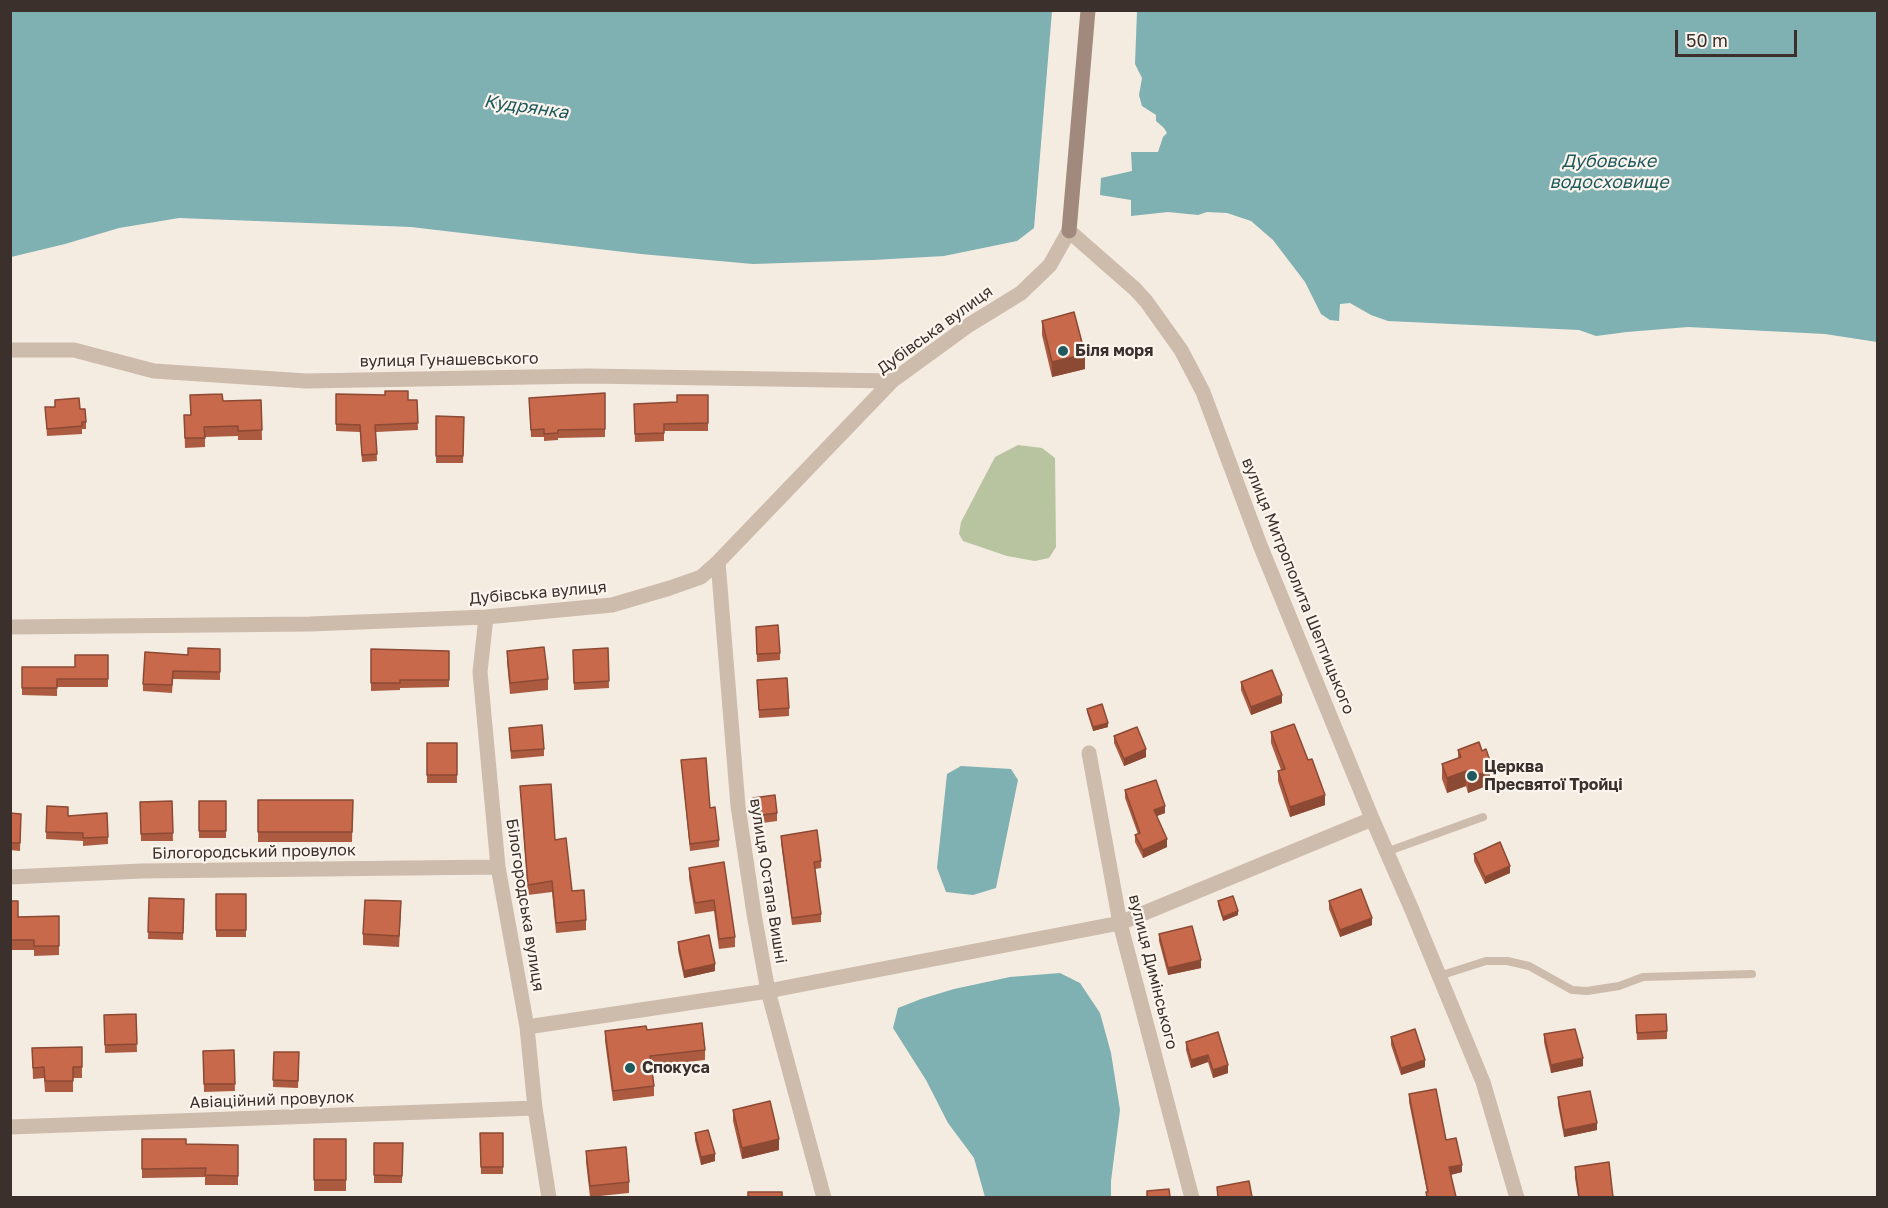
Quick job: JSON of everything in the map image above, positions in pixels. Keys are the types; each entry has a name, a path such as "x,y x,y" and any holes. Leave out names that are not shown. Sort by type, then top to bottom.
{"street":[{"path":"1069,231 1088,10"},
{"name":"Дубівська вулиця","path":"10,627 310,624 486,617 612,605 701,577 892,381 969,325 1021,292 1050,264 1069,231"},
{"name":"вулиця Митрополита Шептицького","path":"1069,231 1135,289 1146,302 1181,350 1203,392 1260,545 1483,1082 1517,1197"},
{"name":"вулиця Гунашевського","path":"10,350 74,350 154,371 306,381 588,376 892,381"},
{"name":"вулиця Остапа Вишні","path":"718,562 738,806 768,991 824,1197"},
{"name":"Білогородська вулиця","path":"486,617 480,672 498,867 527,1027 535,1108 549,1197"},
{"name":"вулиця Димінського","path":"1089,753 1120,923 1192,1197"},
{"path":"527,1027 768,991 1120,923 1372,819"},
{"name":"Білогородський провулок","path":"10,878 142,871 498,867"},
{"name":"Авіаційний провулок","path":"10,1127 535,1108"}],"lane":[{"path":"1386,852 1483,816"},
{"path":"1439,976 1486,961 1507,961 1529,966 1572,990 1587,991 1619,986 1643,977 1752,974"}],"green space":[{"path":"1018,445 1042,448 1055,458 1056,547 1049,558 1035,561 1007,556 963,541 959,534 961,522 995,457"}],"water":[{"name":"Кудрянка","path":"10,11 1052,11 1034,228 1017,241 944,256 753,264 641,254 411,227 179,218 119,228 11,257"},
{"name":"Дубовське водосховище","path":"1137,11 1877,11 1877,342 1825,334 1688,327 1596,336 1579,330 1388,321 1371,315 1350,303 1340,304 1339,321 1330,320 1321,314 1305,282 1273,240 1251,221 1227,213 1207,212 1198,215 1168,212 1131,216 1131,200 1100,195 1101,178 1132,171 1131,152 1158,152 1163,137 1167,133 1156,121 1156,115 1142,106 1139,95 1142,78 1135,64"},
{"path":"961,766 1011,769 1018,780 996,888 973,895 946,892 937,868 947,774"},
{"path":"1060,973 1080,983 1100,1013 1111,1053 1120,1110 1111,1197 985,1197 974,1158 948,1123 926,1080 893,1028 898,1008 954,989 1010,977"}],"building":[{"path":"1074,312 1085,354 1052,362 1042,321"},
{"path":"385,391 408,391 408,400 417,400 418,423 375,425 377,454 362,455 360,425 336,424 336,394 385,395"},
{"path":"605,393 605,429 558,430 558,433 544,434 544,429 531,430 529,398"},
{"path":"222,394 223,401 261,400 262,430 238,431 238,426 204,427 205,438 185,438 184,415 191,415 190,395"},
{"path":"677,395 708,395 708,423 664,424 664,433 635,434 634,404 677,402"},
{"path":"79,398 80,409 85,409 86,422 82,422 82,426 47,429 45,407 55,407 55,400"},
{"path":"436,416 464,417 463,456 436,456"},
{"path":"778,625 780,653 757,654 756,627"},
{"path":"544,647 548,679 510,683 507,651"},
{"path":"188,648 220,649 220,672 173,671 172,685 143,684 145,652 188,655"},
{"path":"608,648 609,681 574,683 573,650"},
{"path":"371,649 449,651 449,680 400,680 400,683 371,683"},
{"path":"75,655 108,655 108,679 57,679 57,688 22,688 22,667 75,667"},
{"path":"1272,670 1282,695 1251,707 1241,682"},
{"path":"787,678 789,708 759,710 757,680"},
{"path":"1102,704 1108,723 1093,727 1087,709"},
{"path":"1294,724 1308,760 1312,759 1325,795 1290,807 1278,771 1285,769 1271,732"},
{"path":"542,725 544,749 511,751 509,728"},
{"path":"1137,727 1146,749 1124,759 1114,736"},
{"path":"1479,742 1482,751 1486,749 1490,761 1486,763 1489,771 1468,778 1466,771 1447,778 1442,764 1461,757 1458,750"},
{"path":"427,743 457,743 457,775 427,775"},
{"path":"706,758 710,808 715,807 719,840 690,844 681,760"},
{"path":"1156,780 1165,806 1154,810 1167,839 1143,850 1135,835 1140,833 1125,790"},
{"path":"551,784 555,840 566,838 572,891 584,890 586,920 556,923 552,881 528,885 520,786"},
{"path":"775,795 777,813 755,816 753,798"},
{"path":"258,800 353,800 352,832 258,832"},
{"path":"172,801 173,833 141,834 140,802"},
{"path":"199,801 226,801 226,831 199,831"},
{"path":"47,806 68,807 68,816 107,813 108,837 83,838 83,833 46,832"},
{"path":"10,813 21,814 20,843 10,843"},
{"path":"817,830 821,861 814,862 821,914 792,918 781,836"},
{"path":"1500,842 1510,866 1485,877 1474,854"},
{"path":"724,862 735,937 719,939 714,900 695,903 689,868"},
{"path":"1361,889 1372,918 1340,930 1329,901"},
{"path":"216,894 246,894 246,930 216,930"},
{"path":"1233,896 1238,911 1223,917 1218,901"},
{"path":"149,898 184,899 183,933 148,932"},
{"path":"365,900 401,901 399,936 363,934"},
{"path":"10,901 18,901 18,917 59,916 59,946 34,946 34,940 10,940"},
{"path":"1192,926 1201,960 1168,968 1159,934"},
{"path":"709,935 715,964 684,971 678,942"},
{"path":"136,1014 137,1044 105,1045 104,1015"},
{"path":"1666,1014 1667,1031 1637,1033 1636,1015"},
{"path":"702,1023 705,1050 650,1056 654,1086 613,1091 605,1031 646,1026 647,1030"},
{"path":"1415,1029 1425,1060 1401,1068 1391,1037"},
{"path":"1575,1029 1583,1058 1551,1065 1544,1034"},
{"path":"1218,1032 1228,1065 1213,1070 1208,1055 1191,1060 1186,1042"},
{"path":"82,1047 82,1067 73,1067 73,1081 45,1081 44,1067 33,1068 32,1048"},
{"path":"234,1050 235,1084 204,1084 203,1051"},
{"path":"274,1052 299,1052 298,1081 273,1080"},
{"path":"1436,1089 1446,1140 1456,1138 1462,1165 1449,1167 1456,1197 1427,1197 1426,1192 1428,1192 1409,1094"},
{"path":"1590,1091 1597,1123 1564,1130 1558,1097"},
{"path":"770,1101 779,1139 742,1148 733,1110"},
{"path":"708,1130 715,1154 701,1157 695,1133"},
{"path":"480,1133 503,1133 503,1167 481,1167"},
{"path":"142,1139 186,1139 186,1144 238,1145 238,1176 205,1175 206,1168 142,1169"},
{"path":"314,1139 346,1139 346,1180 314,1180"},
{"path":"374,1143 403,1143 402,1176 374,1175"},
{"path":"626,1147 629,1182 590,1186 586,1151"},
{"path":"1609,1162 1613,1197 1579,1197 1575,1167"},
{"path":"1249,1181 1252,1197 1218,1197 1217,1187"},
{"path":"1169,1189 1170,1197 1147,1197 1147,1191"},
{"path":"748,1192 782,1192 782,1197 748,1197"}],"place":[{"name":"Біля моря","path":"1063,351"},
{"name":"Церква Пресвятої Тройці","path":"1472,776"},
{"name":"Спокуса","path":"630,1068"}]}
